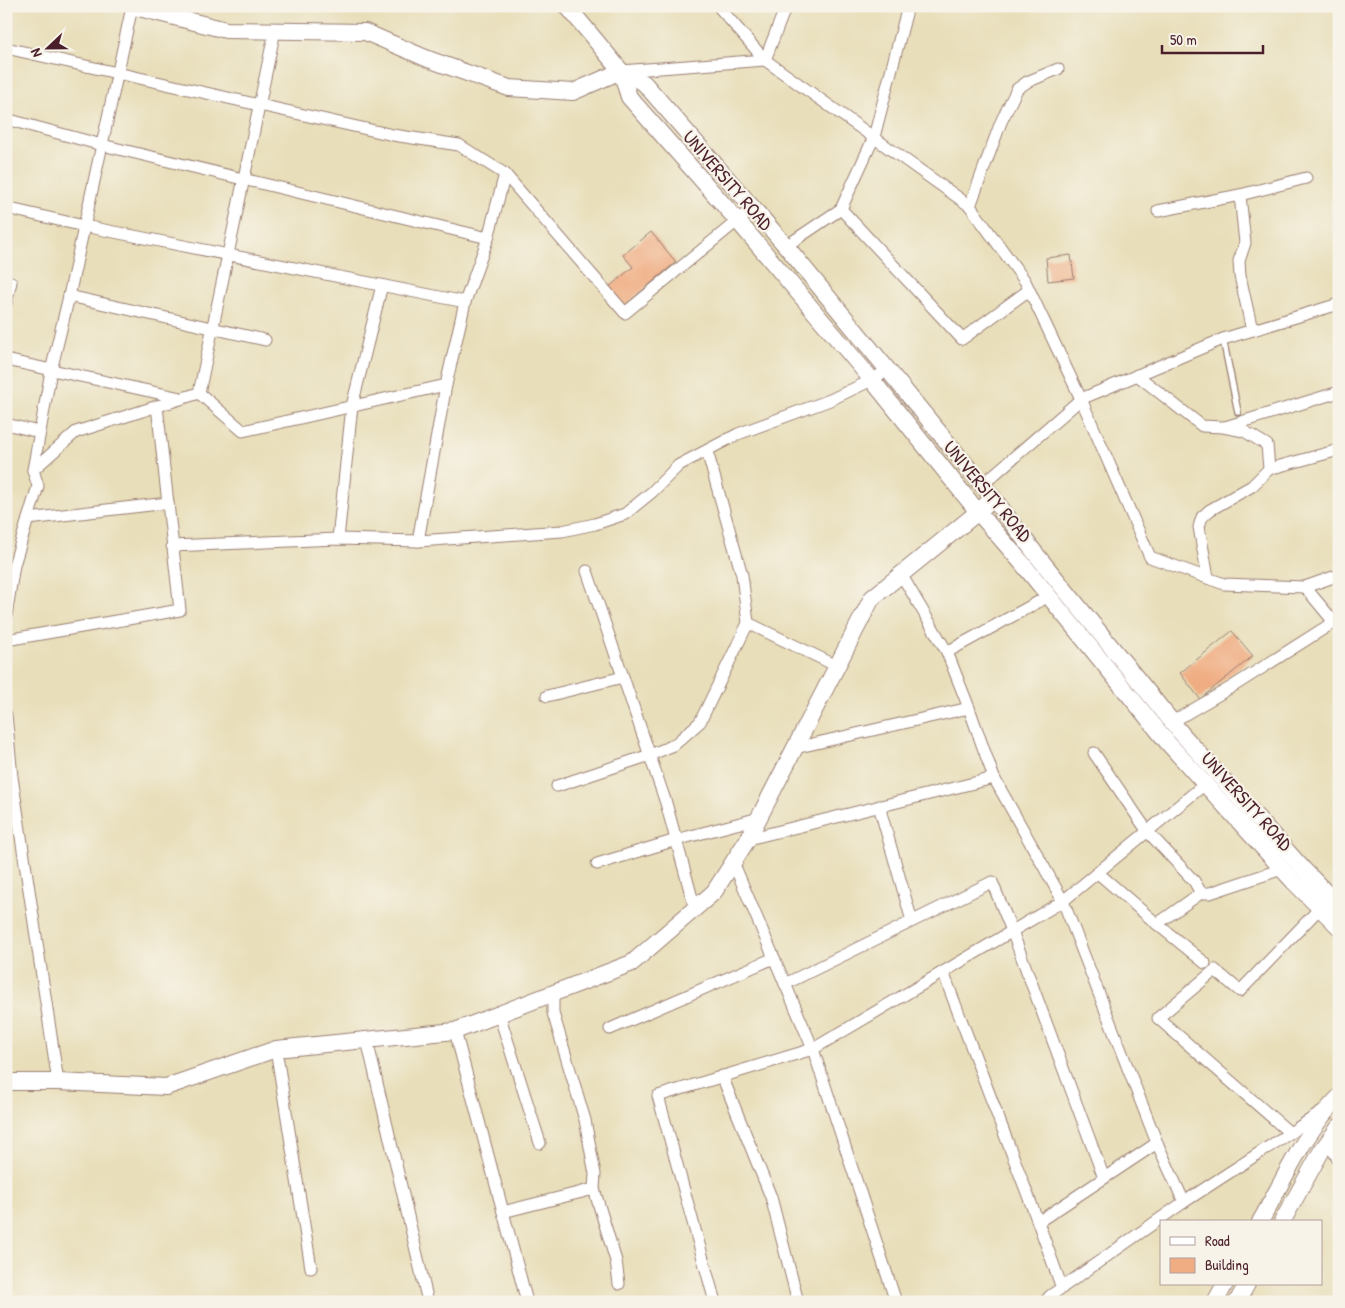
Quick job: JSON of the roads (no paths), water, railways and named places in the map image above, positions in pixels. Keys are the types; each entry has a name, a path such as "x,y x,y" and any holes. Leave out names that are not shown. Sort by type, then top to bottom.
{"street":[{"path":"6,616 14,565 38,486 32,470 39,432 118,74 131,6 226,30 365,32 428,59 509,88 573,92 621,71 765,60"},
{"name":"UNIVERSITY ROAD","path":"567,6 621,71 629,97 737,220 872,380 1168,743 1282,869 1339,928"},
{"path":"718,6 765,60 970,206 1025,281 1081,399 1150,557 1224,584 1305,586 1339,575"},
{"path":"765,60 786,6"},
{"path":"786,246 842,208 874,138 908,6"},
{"path":"199,393 275,30"},
{"path":"6,48 393,135 459,145 505,174 625,313 753,208"},
{"path":"970,206 1001,122 1017,90 1027,82 1058,69"},
{"name":"UNIVERSITY ROAD","path":"621,71 644,83 786,246 993,498 1035,553 1172,722 1304,870 1339,906"},
{"path":"6,119 102,145 488,238"},
{"path":"418,541 446,385 464,302 488,238 505,174"},
{"path":"1158,212 1240,195 1306,178"},
{"path":"1240,195 1245,243 1239,261 1240,276 1252,330"},
{"path":"6,208 84,226 464,302"},
{"path":"842,208 962,339 1029,290"},
{"path":"6,281 10,282 6,303"},
{"path":"338,539 352,406 382,286"},
{"path":"69,296 265,340"},
{"path":"982,485 1081,399 1223,339 1339,304"},
{"path":"6,360 182,398"},
{"path":"172,546 338,539 418,541 562,531 595,524 625,514 652,492 679,465 738,434 821,403 872,380 887,370"},
{"path":"1137,376 1202,426 1244,431 1267,445 1269,469"},
{"path":"199,393 243,431 446,385"},
{"path":"1223,427 1339,392"},
{"path":"32,470 76,432 199,393"},
{"path":"6,640 180,610 157,406"},
{"path":"6,424 39,432"},
{"path":"1208,578 1199,527 1202,517 1210,510 1252,486 1269,469 1339,450"},
{"path":"557,786 650,756 674,745 700,722 748,623 742,576 707,451"},
{"path":"6,1082 58,1082 166,1087 276,1049 455,1031 632,963 714,892 748,839 872,598 993,498"},
{"path":"28,519 168,503"},
{"path":"587,571 650,756 695,909"},
{"path":"901,574 947,652 994,778 1063,901 1157,1143 1184,1202"},
{"path":"1172,722 1336,625 1305,586"},
{"path":"947,652 1049,596"},
{"path":"748,623 837,666"},
{"path":"546,696 623,677"},
{"path":"795,748 969,708"},
{"path":"6,714 9,777 58,1082"},
{"path":"1094,753 1148,832 1194,880 1201,893"},
{"path":"748,839 994,778"},
{"path":"715,1302 658,1096 813,1049 1063,901 1205,784"},
{"path":"879,806 912,921"},
{"path":"597,864 676,840 759,818"},
{"path":"733,862 813,1049 896,1302"},
{"path":"1157,924 1201,893 1210,893 1282,869"},
{"path":"1098,873 1205,963"},
{"path":"785,984 992,882 1104,1178"},
{"path":"1290,1133 1158,1018 1215,970 1240,991 1320,909"},
{"path":"610,1030 774,958"},
{"path":"943,972 1062,1288"},
{"path":"553,992 553,1013 585,1120 595,1174 594,1189 616,1261 619,1284"},
{"path":"499,1014 540,1143"},
{"path":"455,1031 527,1302"},
{"path":"367,1040 428,1302"},
{"path":"276,1049 311,1268"},
{"path":"722,1076 771,1197 798,1302"},
{"path":"1045,1302 1184,1202 1334,1102"},
{"path":"1261,1220 1306,1140 1334,1102"},
{"path":"1283,1220 1328,1142 1339,1127"},
{"path":"1328,1142 1339,1161"},
{"path":"1038,1222 1157,1143"},
{"path":"503,1212 594,1189"},
{"path":"1215,1302 1224,1286"},
{"path":"1237,1302 1246,1286"}],"lane":[{"path":"1223,339 1238,412"}]}
